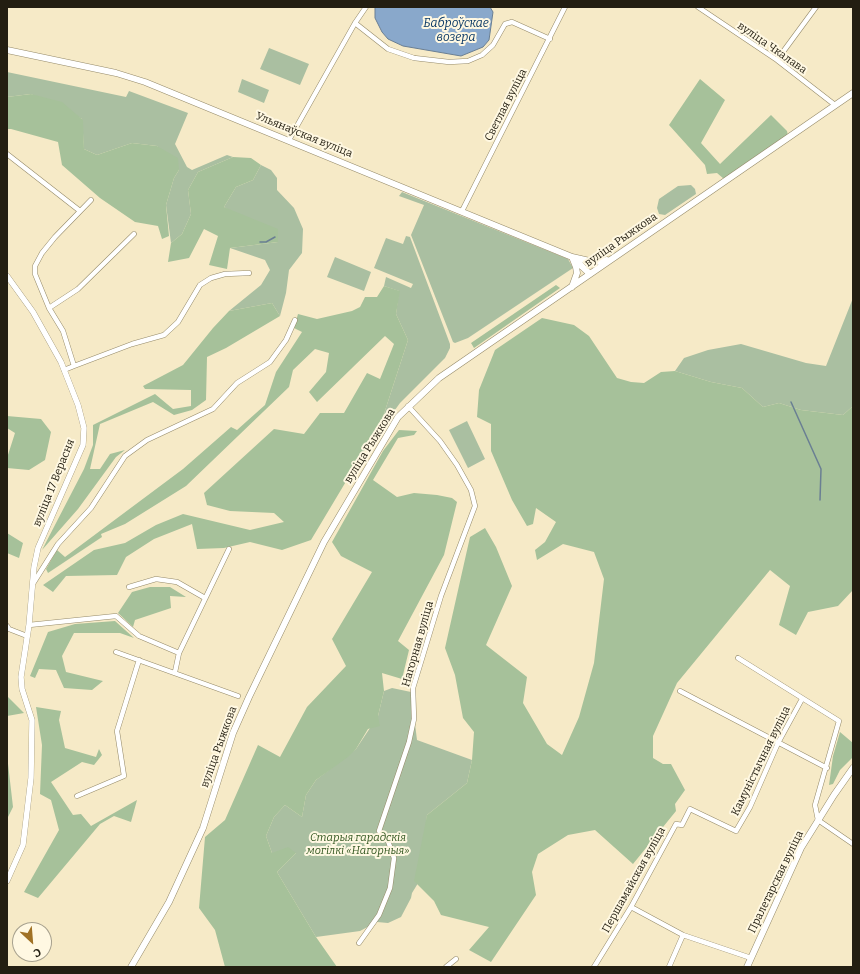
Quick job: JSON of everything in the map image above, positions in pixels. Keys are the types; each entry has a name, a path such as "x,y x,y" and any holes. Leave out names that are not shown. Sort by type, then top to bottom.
{"main road":[{"name":"Ульянаўская вуліца","path":"7,50 28,53 136,79 572,256 599,262 611,259"},
{"name":"вуліца Рыжкова","path":"131,967 168,902 188,861 202,828 233,733 324,542 390,429 408,406 439,378 853,93"},
{"path":"572,256 590,274"},
{"path":"572,256 577,274 572,287"},
{"path":"587,260 591,266 590,274"},
{"name":"Пралетарская вуліца","path":"747,967 801,848 853,768"}],"street":[{"path":"289,140 355,23 366,7"},
{"name":"Светлая вуліца","path":"462,211 565,7"},
{"name":"вуліца Чкалава","path":"698,7 777,60 835,105"},
{"path":"777,60 816,7"},
{"path":"355,23 388,49 414,58 450,62 468,61 482,55 493,45 505,24 512,22 550,39"},
{"path":"7,154 80,211"},
{"path":"74,366 63,331 49,308 35,274 36,266 42,253 55,237 91,200"},
{"path":"49,308 78,289 134,234"},
{"path":"64,370 132,344 164,335 178,322 200,285 211,278 224,274 249,273"},
{"name":"вуліца 17 Верасня","path":"7,276 33,312 64,370 78,404 84,428 83,445 38,548 34,567 34,582 29,625 21,678 22,689 32,720 31,778 23,845 7,880"},
{"name":"вуліца 17 Верасня","path":"34,582 58,544 91,508 125,456 147,440 213,409 237,383 270,362 286,340 295,320"},
{"name":"Нагорная вуліца","path":"359,942 379,915 390,888 394,858 388,841 379,831 409,742 414,719 413,688 441,596 475,506 470,490 440,441 408,406"},
{"path":"175,672 179,652 228,549"},
{"path":"129,587 156,579 176,582 205,598"},
{"path":"29,625 83,618 116,616 139,636 179,652"},
{"path":"7,626 9,629 27,636"},
{"path":"116,652 175,672 238,696"},
{"path":"738,658 839,721 816,805 818,820 853,844"},
{"path":"77,796 124,776 117,731 139,660"},
{"path":"680,691 827,768"},
{"name":"Камуністычная вуліца","path":"736,830 750,807 778,742 802,699"},
{"name":"Першамайская вуліца","path":"594,967 631,907 676,824 682,825 690,809 736,830"},
{"path":"631,907 683,935 750,958"},
{"path":"669,967 683,935"},
{"path":"446,967 456,959"}],"green space":[{"path":"269,48 309,64 300,85 260,69"},
{"path":"7,72 126,97 129,91 188,113 175,144 187,167 192,170 227,155 233,157 198,172 188,190 191,214 182,234 171,243 166,205 174,178 179,170 157,146 132,143 97,155 84,149 82,119 31,94 7,97"},
{"path":"242,79 269,90 264,103 238,92"},
{"path":"700,79 725,100 701,143 720,164 771,115 787,131 788,136 724,179 717,173 707,174 705,165 669,125"},
{"path":"31,94 62,102 83,120 84,149 97,155 132,143 157,146 178,158 179,170 174,178 166,205 169,236 162,239 158,226 135,222 100,198 62,165 58,142 7,129 7,97"},
{"path":"233,157 251,158 261,165 253,180 236,187 224,207 278,229 278,242 230,248 227,269 209,265 218,236 204,229 189,258 168,262 171,243 182,234 191,214 188,190 198,172"},
{"path":"261,165 271,170 277,178 277,190 294,208 303,229 302,253 289,270 286,293 280,316 272,303 229,311 261,285 270,270 265,260 230,248 278,242 224,207 236,187 253,180"},
{"path":"691,185 695,189 696,194 665,215 659,214 657,208 659,199 678,186"},
{"path":"402,192 568,259 573,268 468,338 455,343 453,342 411,235 424,205 399,196"},
{"path":"406,236 410,237 450,344 450,348 445,358 400,403 379,432 376,431 381,423 408,340 396,314 399,291 384,286 386,277 411,288 413,284 374,268 386,238 403,244"},
{"path":"335,257 371,272 364,291 327,277"},
{"path":"556,285 560,288 474,348 471,343"},
{"path":"384,286 400,291 396,314 408,340 381,423 311,540 282,550 250,542 224,548 197,549 192,524 154,539 126,557 117,575 66,576 53,592 43,585 94,550 125,543 156,525 183,514 250,530 284,522 274,513 230,511 207,505 204,493 274,429 304,434 320,413 344,413 367,373 380,379 394,344 385,336 317,402 309,392 326,372 329,353 315,349 293,370 289,387 186,486 125,524 101,534 102,537 48,573 46,569 57,550 65,557 183,469 231,427 237,430 265,405 276,372 302,332 294,328 298,314 317,319 352,311 360,307 365,297 377,297"},
{"path":"853,298 853,406 843,415 801,410 779,403 763,407 742,388 711,382 675,371 684,358 708,350 741,344 806,363 826,366"},
{"path":"272,303 280,316 226,348 207,357 206,400 192,410 174,415 153,402 100,424 90,469 100,469 110,454 125,450 116,457 78,509 42,550 84,469 93,445 93,425 155,394 173,409 191,406 191,390 145,389 143,386 183,365 229,311"},
{"path":"542,318 574,325 589,336 617,378 631,382 644,383 661,372 675,371 711,382 742,388 763,407 779,403 801,410 843,415 853,406 853,590 838,606 808,612 796,635 779,625 790,586 770,570 677,683 653,736 653,758 663,764 671,764 685,790 675,804 676,811 633,864 595,830 568,835 538,854 532,872 536,895 491,962 469,950 489,927 441,915 434,901 414,881 427,815 467,783 472,760 474,732 463,718 455,675 445,648 470,537 485,528 496,547 512,586 486,645 527,677 523,703 547,744 562,755 579,717 594,663 604,579 594,552 563,544 537,560 535,550 545,542 556,522 536,508 533,524 527,526 512,500 491,451 491,424 477,417 479,390 495,350"},
{"path":"7,416 41,419 51,432 45,460 29,470 7,468 7,458 15,433 7,428"},
{"path":"467,421 485,459 468,468 449,430"},
{"path":"399,430 417,431 414,435 398,438 373,480 397,497 414,493 452,498 457,502 444,555 398,641 409,650 402,679 382,673 384,691 378,716 380,726 368,729 356,749 348,757 316,780 306,795 302,817 285,805 274,817 266,836 272,853 288,847 296,853 277,872 316,937 337,967 225,967 215,930 199,908 205,837 225,820 258,745 280,757 307,707 346,666 332,639 372,572 341,556 332,542 383,451"},
{"path":"7,533 23,543 19,558 7,553"},
{"path":"150,587 170,587 186,597 170,596 171,608 135,620 133,627 118,613 132,592"},
{"path":"115,621 134,638 120,633 74,633 62,656 66,672 103,681 92,690 64,688 56,670 39,669 35,678 30,676 48,632 75,624"},
{"name":"Старыя гарадскія могілкі «Нагорныя»","path":"392,688 411,692 417,740 472,760 467,783 427,815 423,875 412,893 401,917 388,923 377,922 360,931 316,937 277,872 296,853 272,853 266,836 274,817 285,805 302,817 306,795 316,780 356,749 378,716 384,691"},
{"path":"7,696 24,713 7,716"},
{"path":"36,707 61,711 59,720 65,748 96,757 99,749 102,755 94,765 82,762 51,782 73,815 81,814 91,826 137,800 131,822 114,816 100,824 38,898 24,892 59,830 51,800 40,794 42,745"},
{"path":"840,732 853,743 853,757 840,770 833,784 829,785 833,756"},
{"path":"7,755 13,807 7,819"}],"water":[{"name":"Баброўскае возера","path":"375,7 490,7 493,12 489,40 483,47 461,56 403,46 388,39 382,32 375,18"}],"waterway":[{"path":"260,242 266,242 275,237"},
{"path":"791,402 821,469 820,500"}]}
